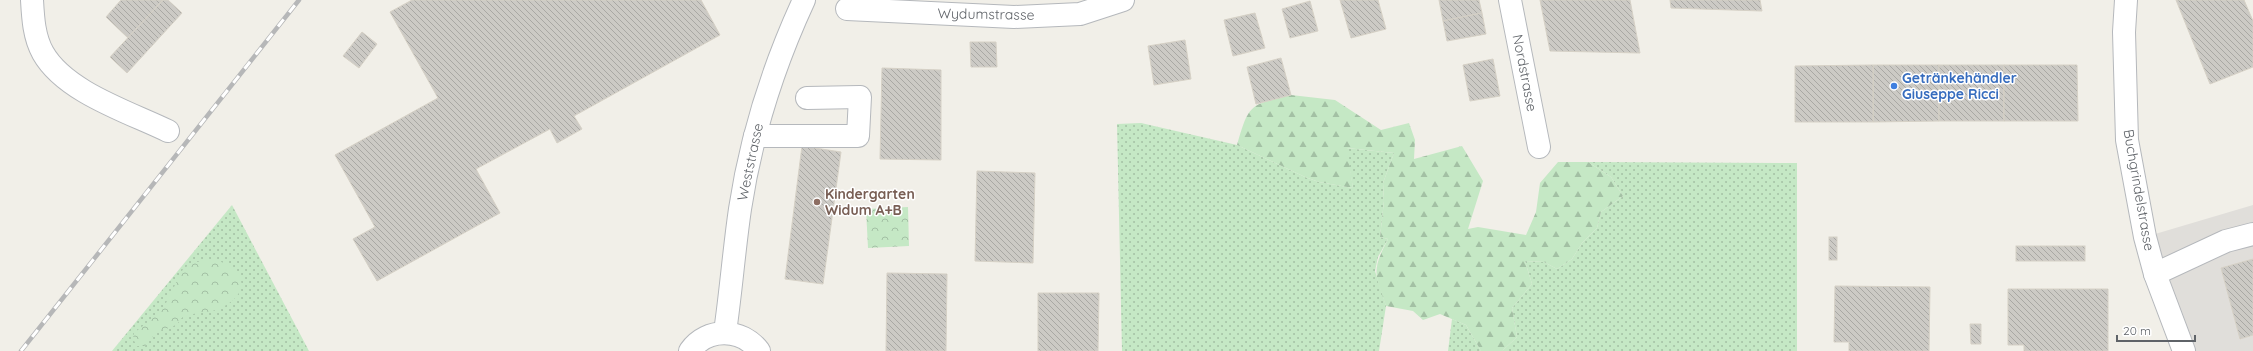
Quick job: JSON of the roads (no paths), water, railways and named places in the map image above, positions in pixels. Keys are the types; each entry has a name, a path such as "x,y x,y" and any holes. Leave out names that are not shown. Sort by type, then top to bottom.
{"street":[{"path":"32,0 37,41 42,53 55,69 87,92 168,130"},
{"name":"Weststrasse","path":"725,332 740,208 760,112 784,43 804,0"},
{"name":"Wydumstrasse","path":"847,9 1014,17 1080,14 1123,0"},
{"name":"Nordstrasse","path":"1510,0 1539,147"},
{"name":"Buchgrindelstrasse","path":"2126,0 2124,32 2127,140 2145,237 2155,274 2184,351"},
{"path":"755,136 858,136 860,97 807,98"},
{"path":"2155,274 2226,241 2253,234"},
{"path":"690,351 694,345 709,336 725,332 740,336 753,344 759,351"}],"railway":[{"path":"21,351 299,0"}],"place":[{"name":"Getränkehändler Giuseppe Ricci","path":"1894,86"},
{"name":"Kindergarten Widum A+B","path":"817,202"}]}
